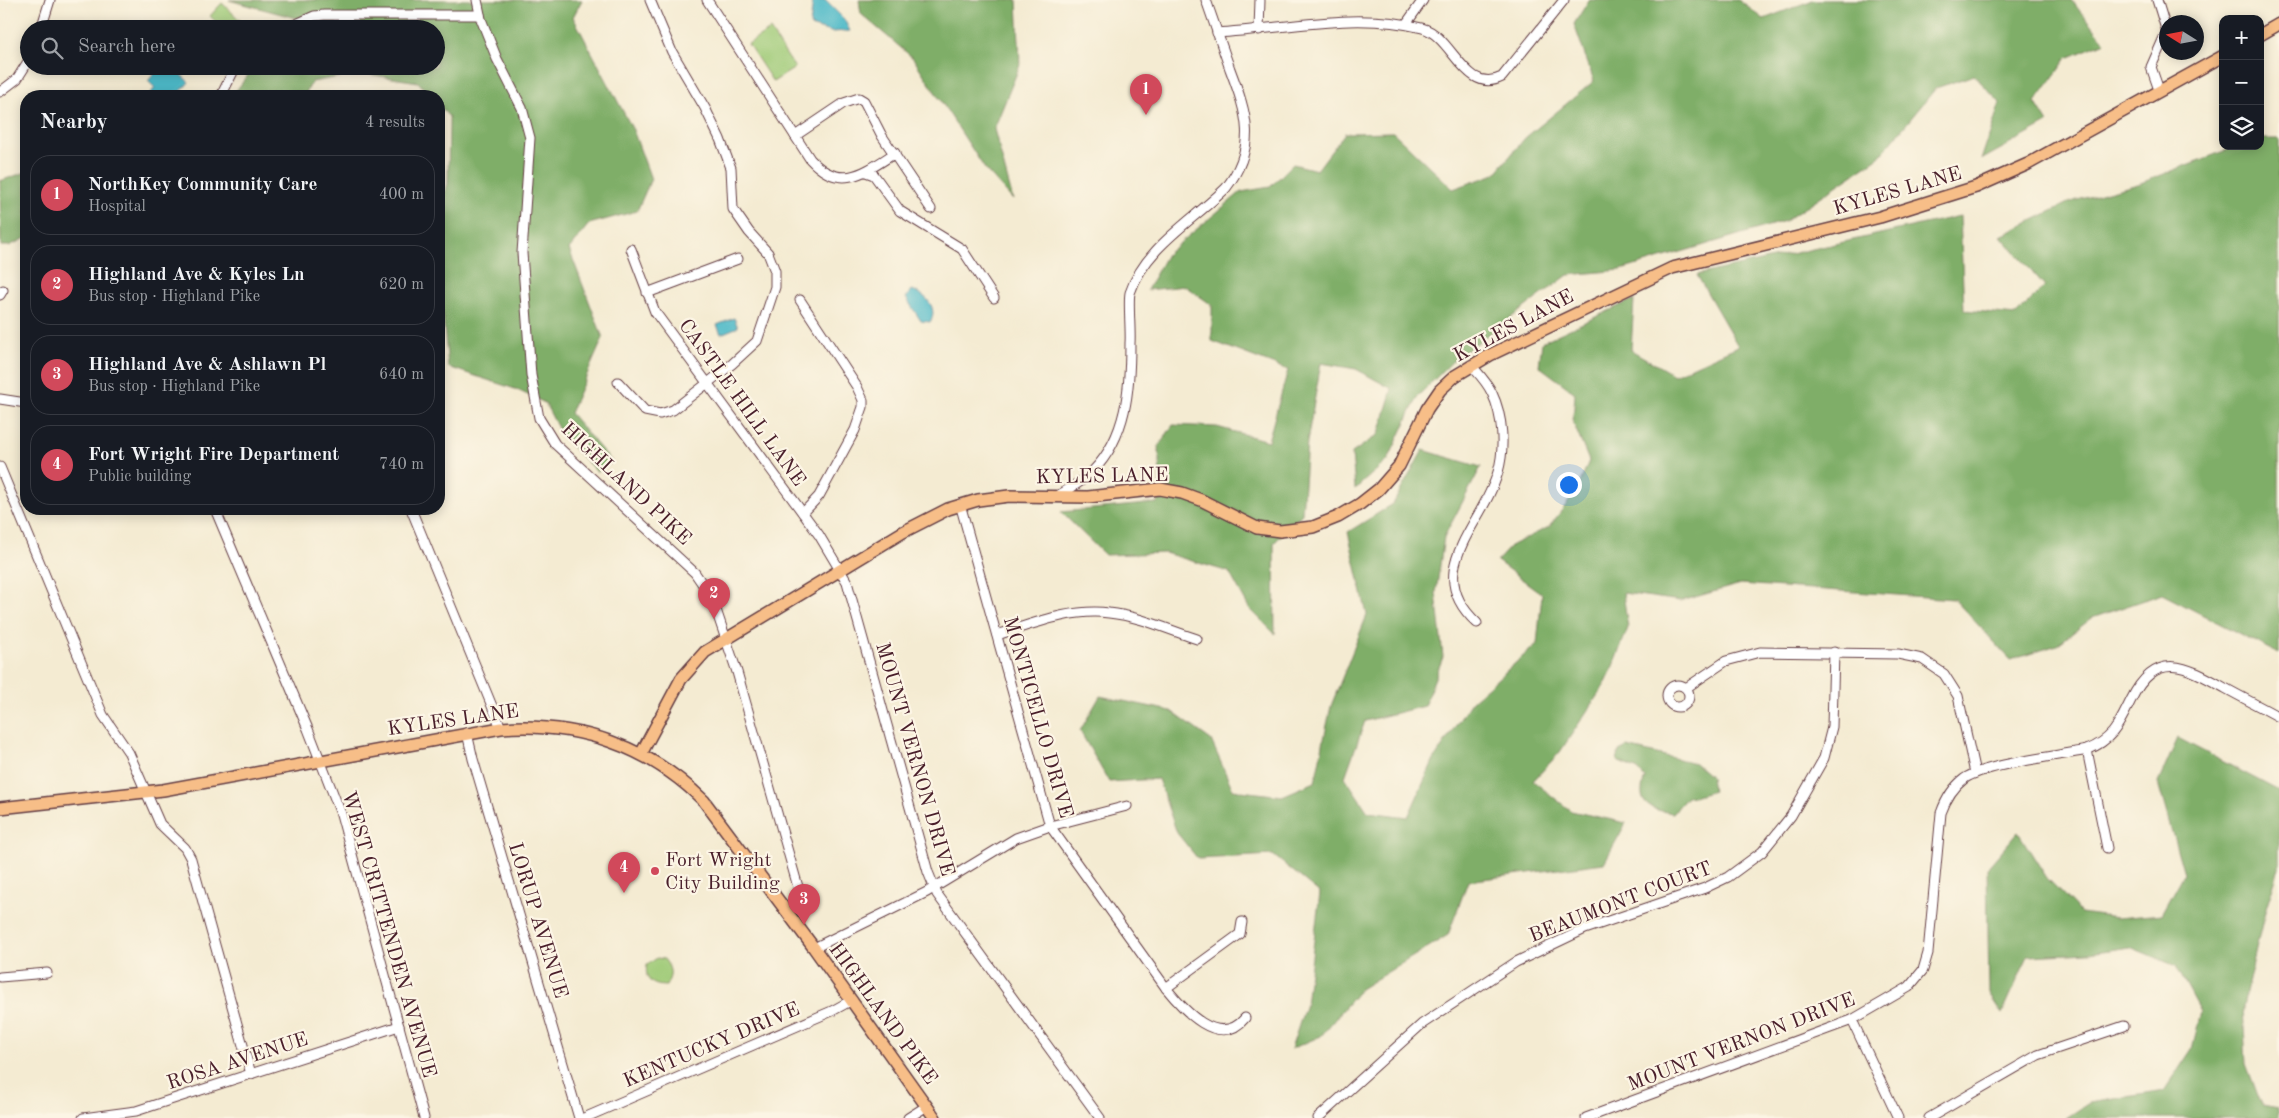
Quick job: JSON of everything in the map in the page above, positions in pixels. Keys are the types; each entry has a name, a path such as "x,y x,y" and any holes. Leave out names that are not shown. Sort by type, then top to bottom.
{"main road":[{"path":"2264,33 2279,24"},
{"name":"KYLES LANE","path":"0,808 144,792 467,732 501,728 544,727 567,730 605,739 641,754 670,698 689,668 705,652 841,569 926,520 960,504 1009,496 1059,495 1088,497 1160,489 1182,492 1257,528 1280,531 1313,527 1338,517 1379,490 1399,466 1428,409 1440,390 1471,365 1638,282 1672,268 1880,217 1976,187 2028,164 2219,58"},
{"name":"HIGHLAND PIKE","path":"641,754 676,776 704,801 852,1000 935,1118"}],"street":[{"path":"44,20 50,0"},
{"name":"HIGHLAND PIKE","path":"477,0 480,15 496,59 522,108 530,138 522,252 531,376 539,418 551,438 567,456 695,574 712,598 737,672 800,894"},
{"path":"618,382 645,411 660,414 673,410 757,341 772,298 776,271 768,253 749,232 733,209 730,168 727,157 706,108 672,52 650,0"},
{"path":"707,0 795,136 821,171 841,177 866,172 895,153"},
{"path":"1059,495 1093,471 1112,445 1122,424 1129,390 1129,295 1143,266 1156,251 1226,188 1235,176 1245,154 1247,122 1241,98 1206,0"},
{"path":"1259,30 1260,0"},
{"path":"1406,24 1423,0"},
{"path":"1217,33 1350,21 1406,24 1428,29 1438,36 1453,56 1475,76 1485,82 1493,82 1502,77 1564,0"},
{"path":"2156,0 2161,15"},
{"path":"305,20 314,16 324,15 480,15"},
{"path":"2159,48 2155,54 2151,68 2159,90"},
{"path":"0,92 17,79 20,74"},
{"path":"224,90 232,75"},
{"path":"795,136 844,103 852,99 860,99 931,209"},
{"path":"866,172 874,175 900,211 962,249 994,298"},
{"name":"CASTLE HILL LANE","path":"630,249 655,312 803,513 841,569"},
{"path":"647,293 738,260"},
{"path":"800,300 857,387 863,400 863,407 856,430 819,496 803,513"},
{"path":"1471,365 1493,394 1502,440 1498,473 1454,567 1454,588 1457,598 1466,612 1477,623"},
{"path":"0,399 20,402"},
{"path":"0,467 103,715 129,753 144,792 160,824 185,848 191,859 251,1074"},
{"name":"MONTICELLO DRIVE","path":"960,504 1050,826 1166,988 1186,1012 1212,1028 1229,1030 1244,1018"},
{"name":"WEST CRITTENDEN AVENUE","path":"217,515 341,814 424,1118"},
{"path":"413,515 501,728"},
{"name":"MOUNT VERNON DRIVE","path":"841,569 847,582 934,888 1100,1118"},
{"path":"997,635 1054,618 1093,612 1128,616 1197,639"},
{"path":"1686,688 1714,667 1749,653 1780,651 1834,652 1911,656 1922,659 1944,674 1958,696 1975,774"},
{"name":"BEAUMONT COURT","path":"1318,1118 1422,1024 1516,962 1585,930 1705,888 1728,877 1762,852 1791,816 1824,758 1832,726 1834,652"},
{"name":"MOUNT VERNON DRIVE","path":"1586,1118 1852,1020 1899,994 1916,980 1923,970 1928,953 1941,813 1945,801 1954,788 1975,774 2088,750 2101,744 2112,735 2142,681 2156,671 2168,667 2191,669 2279,717"},
{"name":"LORUP AVENUE","path":"467,732 473,759 579,1118"},
{"path":"2088,750 2107,848"},
{"path":"814,948 934,888 1016,838 1050,826 1127,806"},
{"path":"1166,988 1240,934 1242,922"},
{"path":"0,977 47,973"},
{"name":"KENTUCKY DRIVE","path":"584,1118 832,1011 852,1000"},
{"path":"1852,1020 1898,1118"},
{"name":"ROSA AVENUE","path":"83,1118 131,1115 399,1026"},
{"path":"1929,1118 2038,1055 2124,1026"},
{"path":"908,1118 927,1106"}],"green space":[{"path":"229,0 582,0 573,17 633,130 651,179 637,211 589,224 569,249 603,338 570,413 612,462 597,472 562,436 545,403 515,389 448,367 445,336 445,192 448,184 449,117 445,112 445,90 425,90 418,82 374,75 445,75 445,20 303,20"},
{"path":"859,0 1017,0 1020,65 994,129 1013,200 985,169 913,58 861,14"},
{"path":"1589,0 1738,0 1764,19 1813,0 2071,0 2105,42 2067,58 2035,102 2048,123 1981,160 2000,103 1974,75 1936,88 1879,157 1785,221 1621,270 1568,275 1453,361 1418,396 1388,460 1355,489 1352,453 1379,434 1392,389 1356,369 1321,363 1307,442 1302,514 1274,543 1275,634 1249,608 1229,572 1165,553 1105,555 1061,512 1157,503 1160,489 1159,446 1173,425 1217,427 1268,441 1288,370 1212,341 1212,305 1185,286 1147,290 1167,254 1241,192 1270,187 1293,164 1317,170 1345,133 1393,132 1453,189 1495,174 1525,138 1594,81 1574,24"},
{"path":"222,3 240,20 214,20 210,16"},
{"path":"770,30 795,68 773,82 748,44"},
{"path":"248,75 350,75 312,82 307,90 237,90"},
{"path":"2264,139 2279,139 2279,654 2162,594 2092,618 2057,645 2011,660 1954,599 1741,584 1681,601 1623,593 1628,628 1607,681 1560,752 1533,781 1571,811 1626,823 1604,863 1468,881 1448,935 1360,989 1321,1036 1291,1049 1306,1004 1320,893 1273,855 1198,859 1177,833 1158,779 1109,782 1080,731 1100,696 1171,711 1211,740 1233,790 1282,796 1315,782 1331,706 1367,615 1348,532 1393,504 1423,450 1481,467 1444,537 1436,593 1443,657 1424,706 1365,721 1345,777 1368,812 1408,817 1433,761 1471,702 1537,644 1542,594 1497,561 1512,545 1549,527 1576,492 1589,461 1573,422 1575,393 1539,366 1542,342 1634,299 1631,350 1674,375 1738,346 1697,275 1960,216 1964,310 2016,315 2045,286 2001,236 2070,202 2138,184 2227,150 2264,150"},
{"path":"20,174 20,241 9,246 1,246 0,181"},
{"path":"2178,738 2279,791 2279,868 2264,915 2243,1006 2246,1064 2262,1106 2279,1109 2279,1118 2066,1118 2089,1103 2164,1091 2192,1049 2201,1012 2176,966 2130,947 2089,953 2028,956 2002,1014 1989,994 1987,868 2018,832 2047,878 2081,913 2117,918 2162,914 2184,874 2158,783"},
{"path":"1627,747 1695,763 1711,777 1713,791 1687,797 1673,813 1651,807 1643,800 1642,787 1645,778 1638,770 1617,761 1619,751"},
{"path":"657,958 664,959 670,969 666,986 653,983 647,975 647,965"}],"water":[{"path":"813,0 825,0 844,19 850,31 831,32 810,26"},
{"path":"153,75 181,75 189,82 182,90 153,90 155,88 148,81"},
{"path":"912,290 926,298 932,307 933,312 930,322 921,321 906,298"},
{"path":"734,318 738,327 721,334 717,325"}],"place":[{"name":"NorthKey Community Care","path":"1146,115"},
{"name":"Highland Ave & Kyles Ln","path":"714,619"},
{"name":"Fort Wright City Building","path":"655,871"},
{"name":"Fort Wright Fire Department","path":"624,893"},
{"name":"Highland Ave & Ashlawn Pl","path":"804,925"}]}
